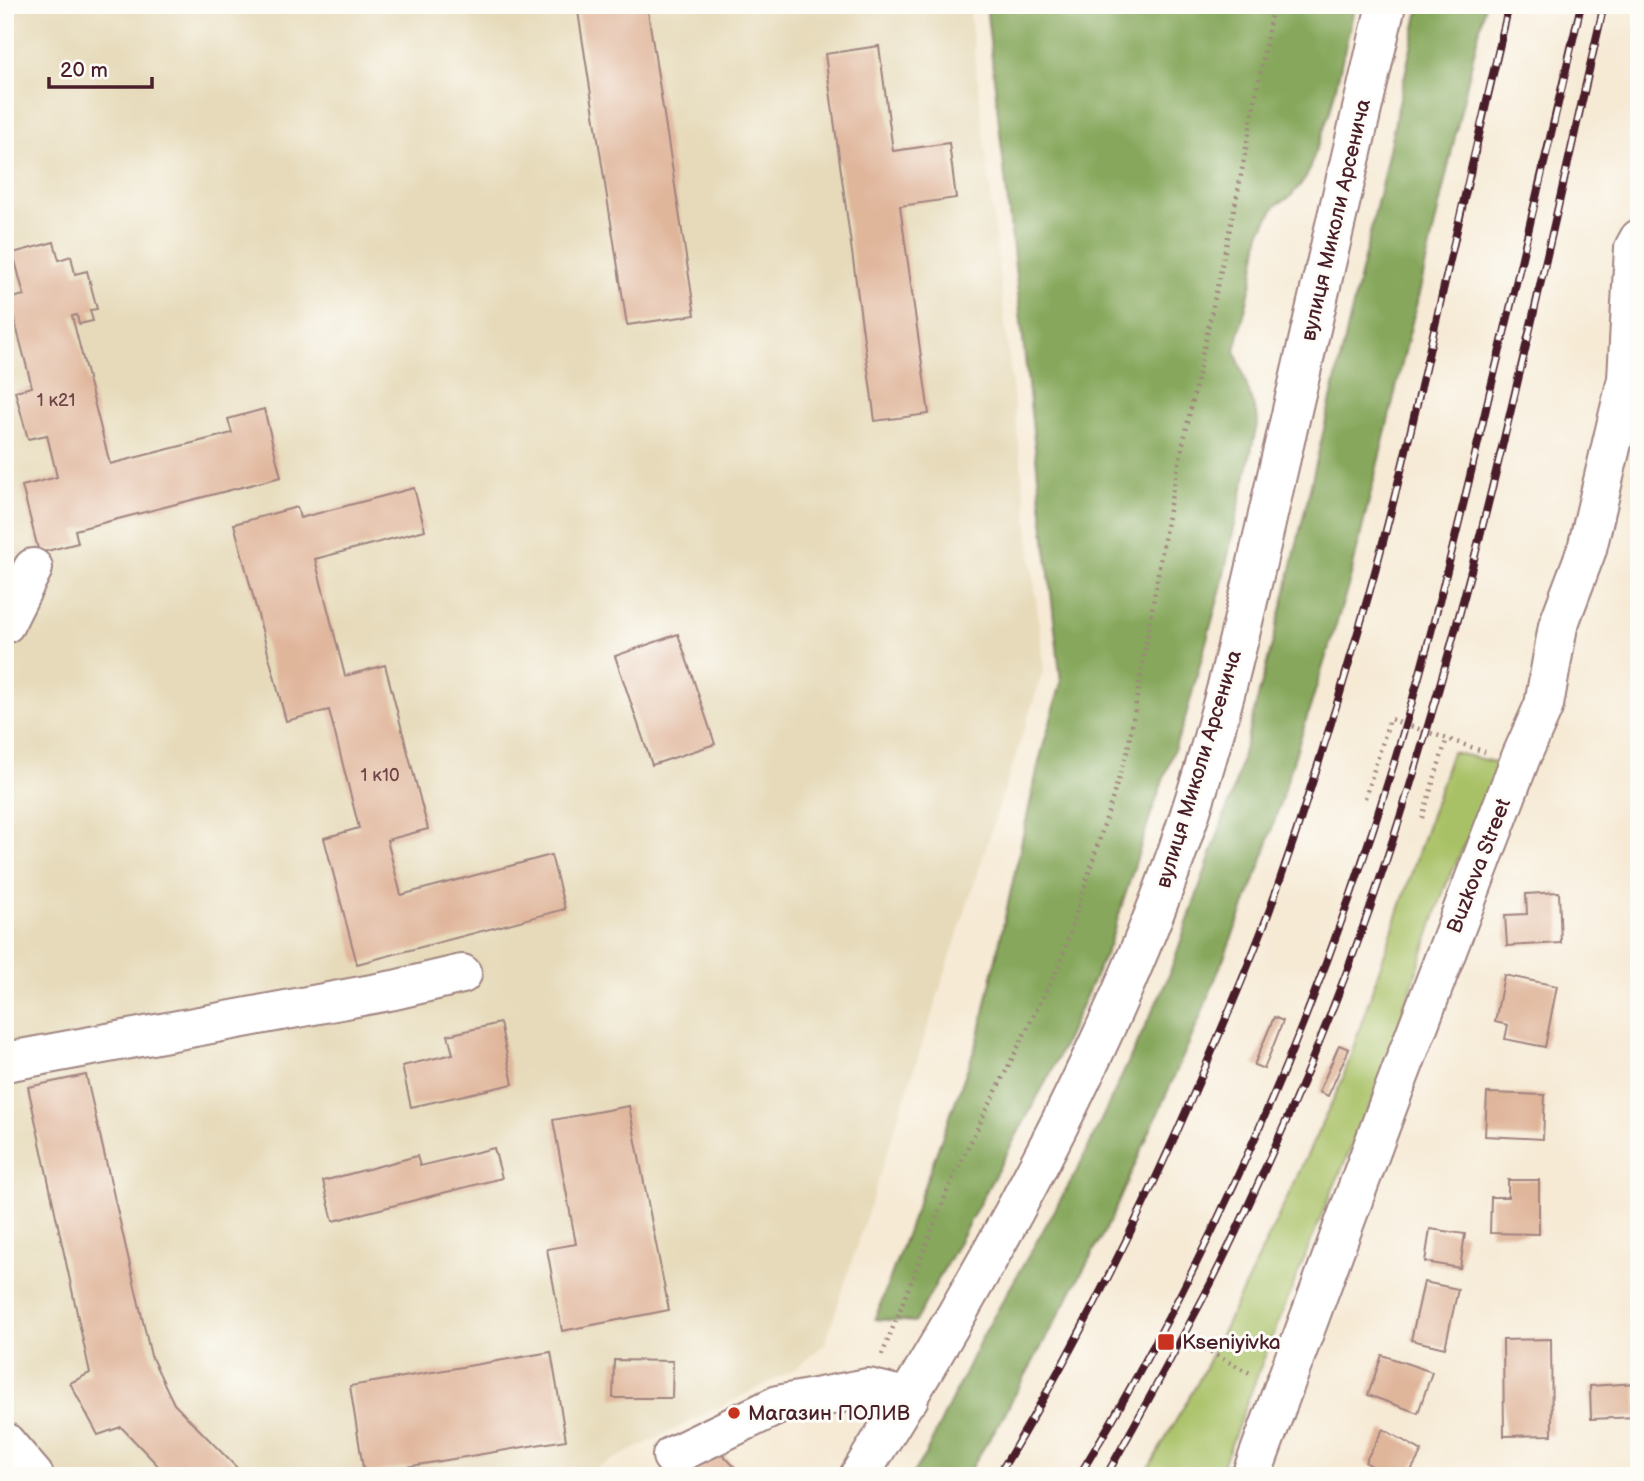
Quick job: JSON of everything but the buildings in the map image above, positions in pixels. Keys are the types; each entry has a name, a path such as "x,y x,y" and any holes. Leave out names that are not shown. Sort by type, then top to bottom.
{"main road":[{"name":"вулиця Миколи Арсенича","path":"859,1476 909,1398 973,1288 1086,1074 1168,879 1200,780 1236,648 1386,5"},
{"name":"Buzkova Street","path":"1251,1476 1394,1087 1521,757 1544,705 1558,626 1587,550 1628,379 1634,248 1639,239"},
{"path":"5,624 33,568"},
{"path":"5,1062 394,990 462,974"},
{"path":"672,1456 778,1405 868,1388 909,1398"},
{"path":"5,1442 34,1476"}],"path":[{"path":"868,1388 953,1177 1061,961 1128,749 1170,504 1238,191 1273,5"},
{"path":"1365,798 1390,719 1479,752"},
{"path":"1422,818 1447,738"},
{"path":"1204,1349 1240,1368"}],"shaded area":[{"path":"5,5 969,5 1044,668 825,1344 792,1371 580,1476 5,1476"}],"green space":[{"path":"986,5 1355,5 1330,112 1306,178 1290,197 1275,206 1260,233 1252,282 1235,350 1258,420 1220,592 1185,719 1109,946 1051,1072 915,1322 875,1319 978,1040 1040,758 1061,683"},
{"path":"1420,5 1485,5 1349,583 1261,864 1197,1025 1109,1223 1001,1420 966,1476 911,1476 926,1453 981,1339 1079,1167 1168,978 1234,788 1284,599 1382,182"},
{"path":"1452,752 1502,764 1445,887 1378,1087 1327,1202 1219,1476 1144,1476 1198,1382 1342,1081"}],"railway":[{"path":"998,1476 1081,1330 1131,1230 1201,1077 1270,909 1328,732 1384,538 1509,5"},
{"path":"1079,1476 1129,1391 1219,1217 1297,1037 1365,853 1409,714 1446,574 1581,5"},
{"path":"1106,1476 1211,1283 1250,1201 1320,1041 1370,908 1440,685 1470,573 1526,346 1604,5"}],"place":[{"name":"Kseniyivka","path":"1166,1342"},
{"name":"Магазин ПОЛИВ","path":"734,1413"}]}
